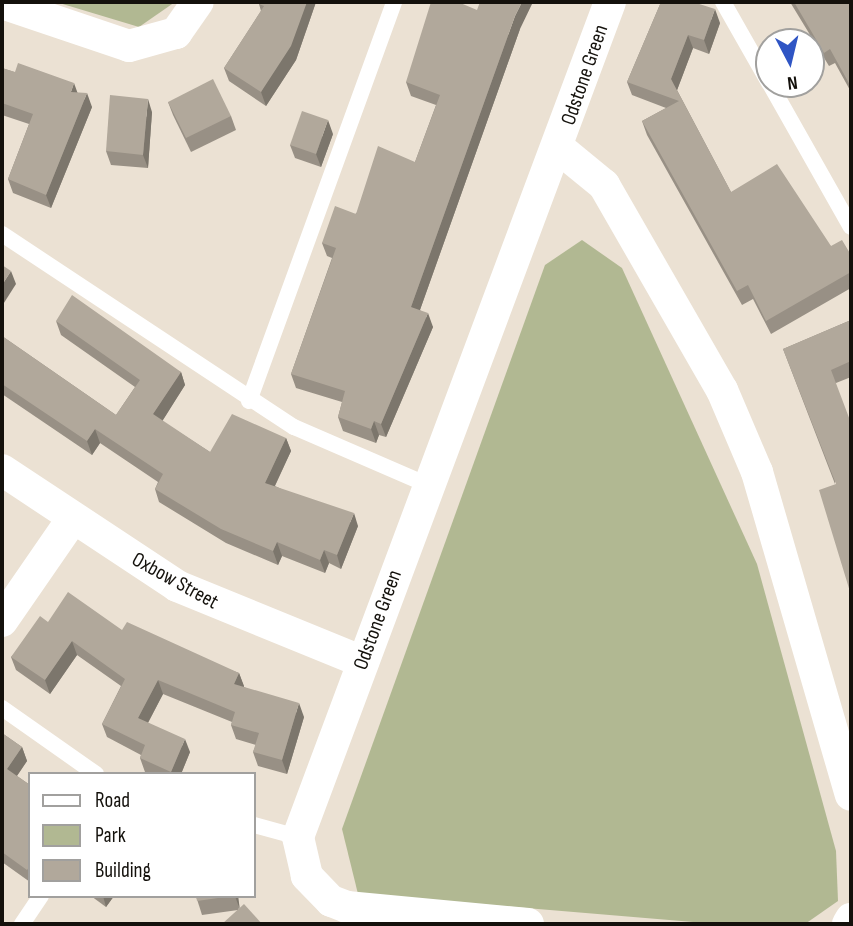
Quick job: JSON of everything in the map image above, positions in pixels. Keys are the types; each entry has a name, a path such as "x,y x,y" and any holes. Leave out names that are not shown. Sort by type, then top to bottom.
{"street":[{"path":"2,3 129,46 176,33 198,2"},
{"name":"Odstone Green","path":"299,837 428,485 560,149 610,2"},
{"name":"Odstone Green","path":"560,149 604,185 722,390 757,472 851,795"},
{"name":"Oxbow Street","path":"2,470 73,519 205,601 363,662"},
{"path":"2,621 73,519"},
{"path":"299,837 307,876 331,901 347,907 528,924"},
{"path":"848,924 851,919"}],"lane":[{"path":"249,401 394,2"},
{"path":"723,2 755,58"},
{"path":"778,98 851,227"},
{"path":"2,234 249,401 294,427 428,485"},
{"path":"2,708 93,772"},
{"path":"256,826 299,837"},
{"path":"22,924 40,898"}],"green space":[{"path":"56,2 175,2 139,27"},
{"path":"582,240 622,268 757,564 836,851 838,901 805,924 717,924 358,894 342,829 545,265"}],"building":[{"path":"307,2 291,46 261,92 224,68 264,6 259,4"},
{"path":"431,2 458,2 477,10 480,2 522,2 411,307 428,313 381,424 374,421 371,429 338,417 345,391 291,374 336,248 322,243 335,206 356,214 378,146 415,162 440,95 406,82"},
{"path":"661,2 693,2 715,9 704,40 688,35 671,79 731,192 777,164 831,246 842,240 851,255 851,272 766,321 748,285 737,291 642,121 679,101 627,82"},
{"path":"794,2 851,2 851,87 830,49 825,52 825,28 809,28"},
{"path":"18,63 74,83 71,92 87,93 46,195 8,179 33,114 2,103 2,68 15,72"},
{"path":"213,79 231,116 186,138 168,102"},
{"path":"110,95 148,99 143,155 106,151"},
{"path":"302,111 328,120 316,154 290,145"},
{"path":"2,265 11,271 2,285"},
{"path":"72,295 181,372 153,414 210,452 232,414 286,438 265,483 354,513 337,555 324,550 320,560 277,542 273,551 221,529 155,489 163,474 95,429 87,441 2,384 2,336 116,415 140,380 56,321"},
{"path":"851,320 851,361 831,370 851,423 851,595 819,490 836,484 783,349"},
{"path":"68,592 122,630 127,622 239,673 234,684 299,703 282,760 253,752 259,733 231,725 235,712 158,680 138,718 185,739 171,772 140,758 145,745 102,724 125,679 72,641 45,680 11,657 40,616 48,622"},
{"path":"2,733 22,747 7,769 28,784 28,869 2,852"},
{"path":"196,898 218,898 197,901"},
{"path":"244,904 262,924 222,924"}]}
